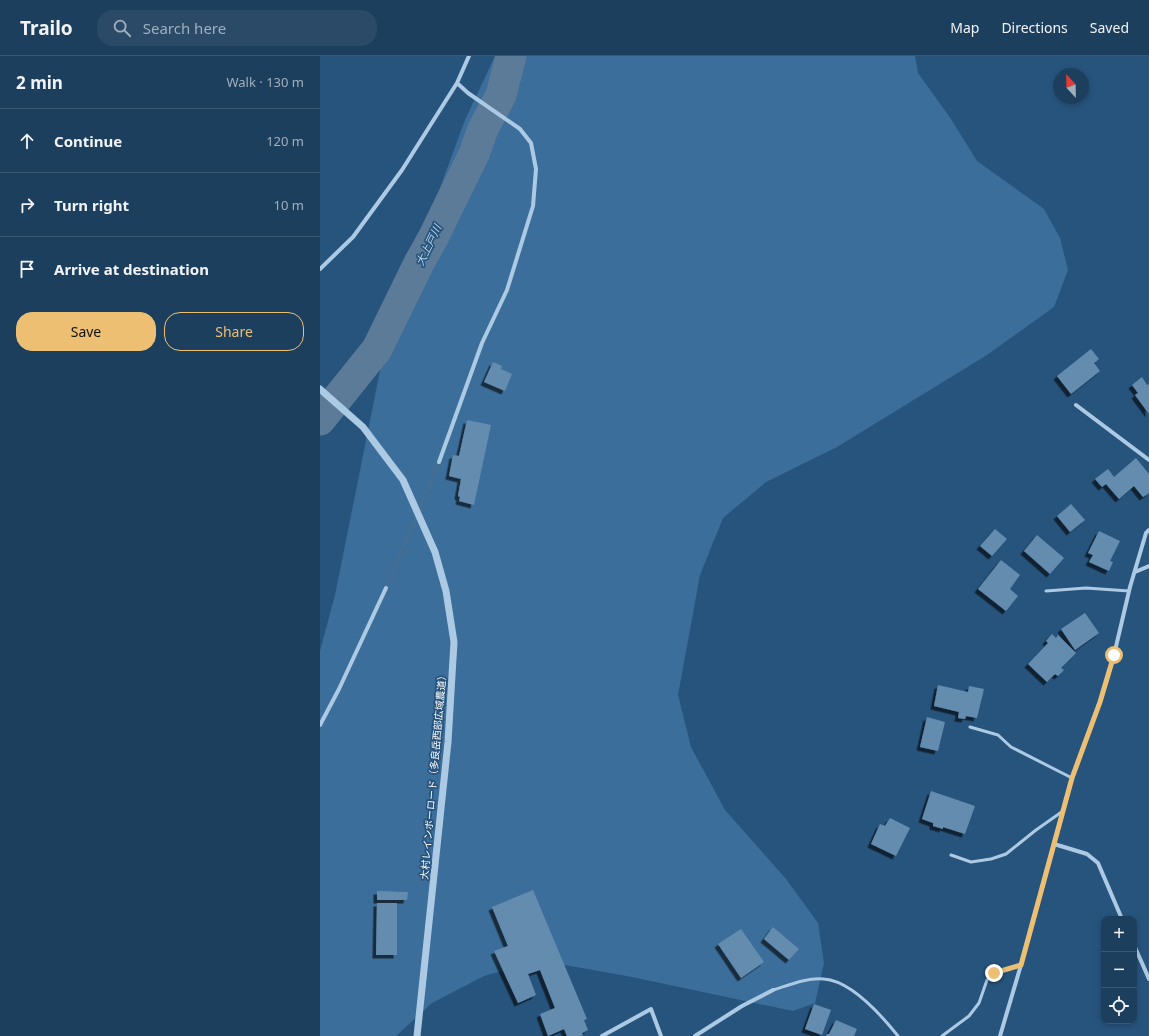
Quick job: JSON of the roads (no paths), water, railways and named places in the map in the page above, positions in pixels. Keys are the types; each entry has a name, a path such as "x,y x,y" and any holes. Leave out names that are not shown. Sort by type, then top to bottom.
{"street":[{"path":"320,269 353,237 402,170 457,83 469,56"},
{"path":"439,462 482,343 507,290 532,206 536,169 531,143 520,129 468,93 457,83"},
{"name":"大村レインボーロード（多良岳西部広域農道）","path":"320,389 363,426 402,480 435,552 446,590 454,642 448,742 417,1036"},
{"path":"1076,405 1149,460"},
{"path":"1000,1036 1072,778 1100,702 1114,655 1134,572 1146,533 1149,530"},
{"path":"1134,572 1149,566"},
{"path":"320,725 339,689 386,588"},
{"path":"1054,844 1087,854 1098,863 1121,916"},
{"path":"1137,952 1149,979"},
{"path":"695,1036 742,1006 773,990"},
{"path":"602,1036 652,1009 661,1036"}],"lane":[{"path":"1046,591 1086,588 1129,591"},
{"path":"970,727 998,736 1011,747 1072,778"},
{"path":"951,855 971,862 1006,854 1063,811"},
{"path":"942,1036 972,1012 979,1003 987,980 994,973 1021,965"},
{"path":"773,990 802,981 824,979 837,982 858,995 898,1036"}],"waterway":[{"name":"大上戸川","path":"320,420 377,349 419,263 433,238 474,154 483,129 501,95 511,56"}],"tunnel":[{"path":"386,588 439,462"}]}
